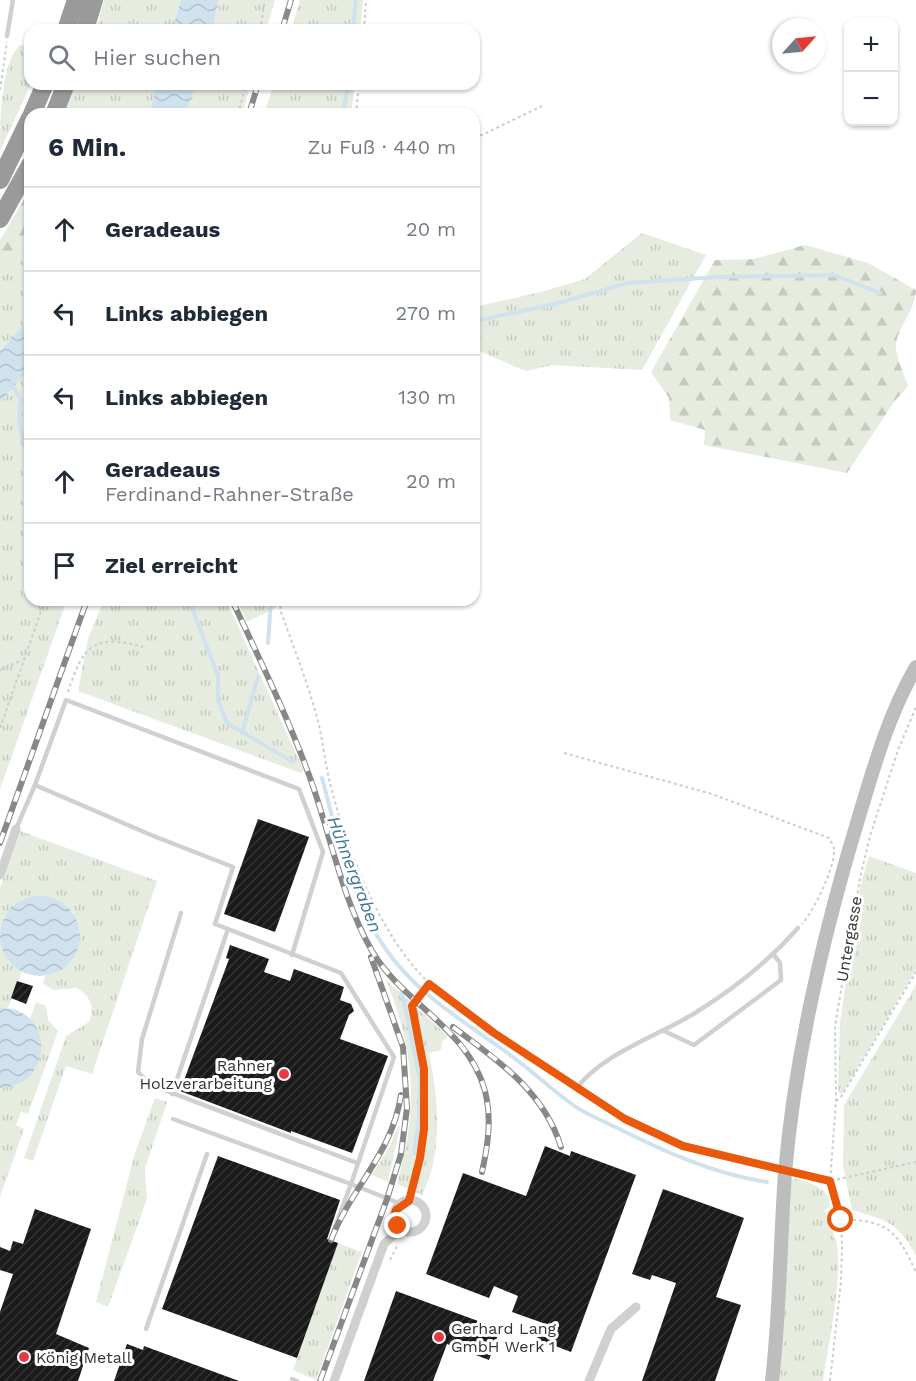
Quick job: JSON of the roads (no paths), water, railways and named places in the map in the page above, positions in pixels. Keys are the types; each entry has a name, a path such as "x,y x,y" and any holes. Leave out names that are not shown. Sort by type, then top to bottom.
{"highway":[{"path":"68,24 76,0"},
{"path":"87,24 94,0"},
{"path":"35,108 42,90"},
{"path":"56,108 64,90"},
{"path":"0,180 24,130"},
{"path":"0,219 24,176"}],"street":[{"path":"772,1381 785,1172 795,1090 812,997 848,854 891,717 916,667"},
{"path":"0,875 16,829"},
{"path":"405,1202 423,1207 426,1219 423,1227 416,1231 400,1229 394,1218 396,1210 405,1202"},
{"path":"334,1381 384,1244 400,1229"},
{"path":"589,1381 611,1329 636,1307"}],"lane":[{"path":"7,36 13,0"},
{"path":"16,829 35,785 66,700 299,789 324,852 292,955"},
{"path":"35,785 151,835 233,867 215,924 341,973 394,1057 332,1235"},
{"path":"181,913 142,1038 138,1072 151,1085 172,1094 357,1163"},
{"path":"785,1172 683,1146 625,1119 576,1089 588,1072 696,1013 743,980 774,955 798,928"},
{"path":"172,1094 228,929"},
{"path":"664,1031 694,1045 780,980 780,963 774,955"},
{"path":"172,1119 405,1202"},
{"path":"146,1329 207,1154"}],"water":[{"path":"181,0 219,0 213,24 174,24"},
{"path":"155,90 194,90 188,108 151,108"},
{"path":"24,324 24,376 0,402 0,351"},
{"path":"40,896 55,899 68,908 77,921 80,936 77,951 68,964 55,973 40,976 25,973 12,964 3,951 0,936 3,921 12,908 25,899"},
{"path":"0,1008 18,1010 30,1019 38,1031 41,1046 39,1061 32,1074 19,1084 0,1088"}],"waterway":[{"path":"354,24 356,0"},
{"path":"344,108 347,90"},
{"path":"480,320 555,304 628,283 717,277 834,275 880,293"},
{"name":"Hühnergraben","path":"11,383 21,400 19,414 24,445"},
{"name":"Hühnergraben","path":"191,606 218,676 218,700 227,723 293,762"},
{"path":"268,643 271,606"},
{"path":"242,733 258,677"},
{"name":"Hühnergraben","path":"322,778 346,866 363,909 385,948 398,965 426,993 582,1110 647,1142 706,1167 767,1182"},
{"path":"402,993 420,1079 419,1121 414,1153"}],"railway":[{"path":"284,24 291,0"},
{"path":"251,108 256,90"},
{"path":"0,843 85,606"},
{"path":"235,606 300,753 344,887 361,930 385,970 450,1033 465,1050 477,1069 485,1091 489,1122 482,1172"},
{"path":"320,1381 387,1199 401,1154 407,1108 403,1047 371,957"},
{"path":"453,1027 502,1065 531,1093 543,1109 561,1147"},
{"path":"331,1240 389,1135 401,1095"}],"place":[{"name":"Rahner Holzverarbeitung","path":"284,1074"},
{"name":"Gerhard Lang GmbH Werk 1","path":"439,1337"},
{"name":"König Metall","path":"24,1357"}]}
